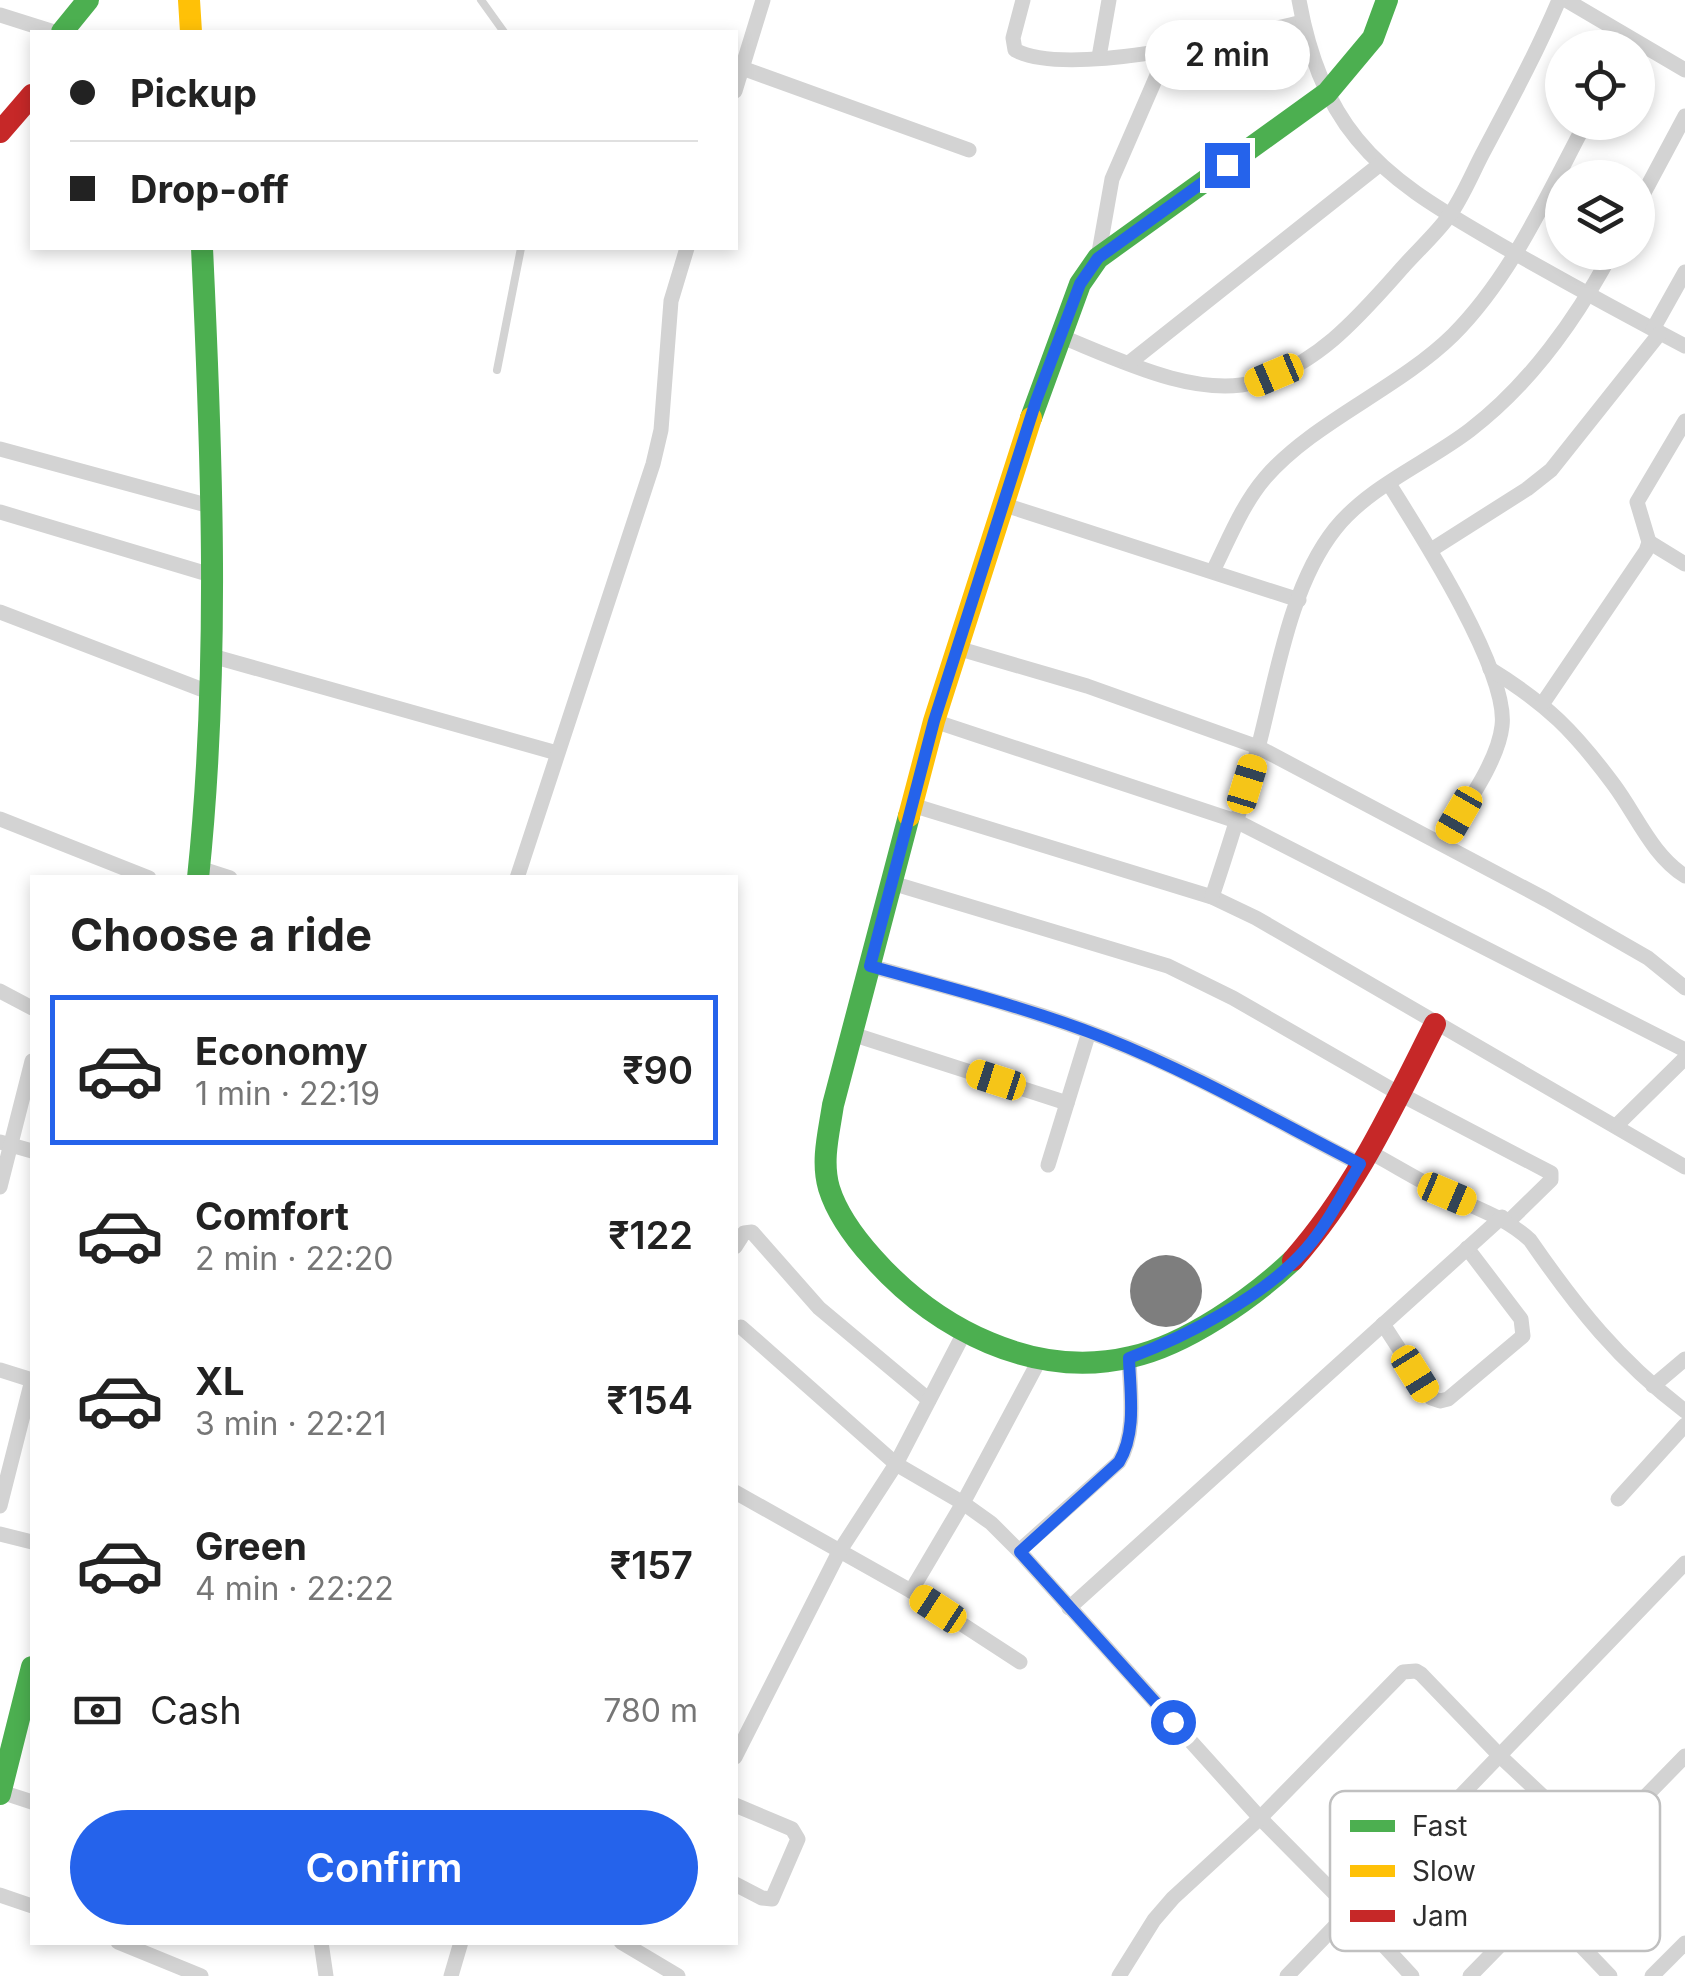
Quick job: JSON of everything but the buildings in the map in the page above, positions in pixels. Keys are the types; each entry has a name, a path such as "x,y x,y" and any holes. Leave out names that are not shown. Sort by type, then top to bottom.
{"main road":[{"path":"64,30 88,0"},
{"path":"88,30 112,0"},
{"path":"189,0 191,30"},
{"path":"1387,0 1362,56 1327,94 1098,258 1080,284 1002,504 934,721 833,1105 825,1156 828,1184 839,1216 865,1251 908,1293 964,1333 1041,1358 1129,1358 1171,1342 1262,1287 1306,1250 1364,1158 1434,1024"},
{"path":"0,105 30,71"},
{"path":"0,132 30,97"},
{"path":"199,873 206,819 212,656 202,250"},
{"path":"0,1793 10,1716 30,1671"}],"street":[{"path":"738,81 762,0"},
{"path":"1024,0 1014,38 1015,50 1041,60 1168,50 1303,22"},
{"path":"1098,57 1109,0"},
{"path":"1300,0 1314,64 1327,94 1354,136 1379,165 1450,215 1685,346"},
{"path":"1060,336 1187,381 1254,383 1293,367 1356,320 1450,215 1562,0 1609,30"},
{"path":"0,15 48,30"},
{"path":"1098,258 1112,179 1168,50"},
{"path":"1655,56 1685,70"},
{"path":"742,68 969,150"},
{"path":"1655,172 1685,116"},
{"path":"1214,571 1242,510 1266,477 1297,448 1432,354 1475,310 1516,254 1576,140"},
{"path":"1129,363 1379,165"},
{"path":"518,875 653,464 661,430 671,301 687,250"},
{"path":"1212,897 1258,747 1285,641 1322,547 1338,525 1389,484 1457,440 1496,408 1542,358 1602,270"},
{"path":"1431,550 1550,470 1656,331 1685,272"},
{"path":"1543,703 1646,551 1648,542 1638,502 1685,421"},
{"path":"0,449 210,506"},
{"path":"1389,484 1431,550 1490,668 1502,705 1499,744 1443,842"},
{"path":"1002,504 1299,600"},
{"path":"0,512 211,576"},
{"path":"1648,542 1685,564"},
{"path":"0,612 211,693"},
{"path":"956,648 1087,686 1258,747 1443,842 1648,958 1685,988"},
{"path":"212,656 558,753"},
{"path":"1490,668 1543,703 1564,723 1613,783 1656,851 1685,876"},
{"path":"934,721 1236,821 1685,1050"},
{"path":"912,805 1212,897 1256,918 1685,1167"},
{"path":"0,819 141,875"},
{"path":"892,883 1168,966 1234,998 1398,1092 1552,1173 1551,1180 1467,1248 1070,1608"},
{"path":"870,966 1014,1006 1089,1032 1505,1219 1530,1240 1604,1338 1653,1386 1685,1410"},
{"path":"0,991 30,1007"},
{"path":"1048,1165 1089,1032"},
{"path":"852,1034 1068,1103"},
{"path":"1617,1126 1685,1058"},
{"path":"0,1187 5,1144 30,1067"},
{"path":"5,1144 30,1150"},
{"path":"738,1242 744,1232 752,1232 819,1308 929,1400"},
{"path":"1383,1324 1431,1398 1440,1401 1448,1399 1524,1336 1521,1319 1467,1248"},
{"path":"741,1327 896,1464 991,1523 1260,1818 1330,1888"},
{"path":"738,1751 840,1552 896,1464 964,1333"},
{"path":"912,1591 1041,1358"},
{"path":"1020,1552 1119,1462 1126,1451 1130,1432 1129,1358"},
{"path":"1653,1386 1685,1359"},
{"path":"0,1370 30,1379"},
{"path":"0,1506 30,1388"},
{"path":"1618,1498 1685,1425"},
{"path":"738,1494 912,1591 1020,1662"},
{"path":"0,1534 30,1542"},
{"path":"1467,1791 1685,1563"},
{"path":"1119,1976 1154,1920 1173,1898 1260,1818 1403,1672 1421,1674 1537,1791"},
{"path":"1652,1791 1685,1756"},
{"path":"0,1793 30,1801"},
{"path":"738,1806 792,1829 798,1839 772,1899 738,1886"},
{"path":"0,1894 30,1905"},
{"path":"1287,1976 1330,1932"},
{"path":"1652,1976 1685,1943"},
{"path":"125,1945 201,1976"},
{"path":"321,1945 326,1976"},
{"path":"451,1976 460,1945"},
{"path":"627,1945 678,1976"},
{"path":"1389,1951 1412,1976"},
{"path":"1470,1976 1495,1951"},
{"path":"1586,1951 1610,1976"}],"lane":[{"path":"481,0 503,30"},
{"path":"497,370 521,250"}],"traffic: fast":[{"path":"64,30 88,0"},
{"path":"1031,418 1080,284 1098,258 1327,93 1373,38 1387,0"},
{"path":"198,875 212,642 202,250"},
{"path":"909,816 833,1105 826,1146 832,1198 866,1250 926,1307 989,1343 1023,1355 1095,1362 1152,1351 1196,1331 1259,1290 1293,1260"},
{"path":"0,1794 30,1675"}],"traffic: slow":[{"path":"189,0 191,30"},
{"path":"909,816 934,721 1031,418"}],"traffic: jam":[{"path":"0,132 30,97"},
{"path":"1293,1260 1354,1176 1435,1024"}],"route":[{"path":"1173,1722 1020,1552 1119,1462 1126,1451 1130,1432 1129,1358 1171,1342 1262,1287 1306,1250 1360,1164 1106,1038 1014,1006 870,966 934,721 972,595 1036,401 1080,284 1098,258 1227,165"}]}
